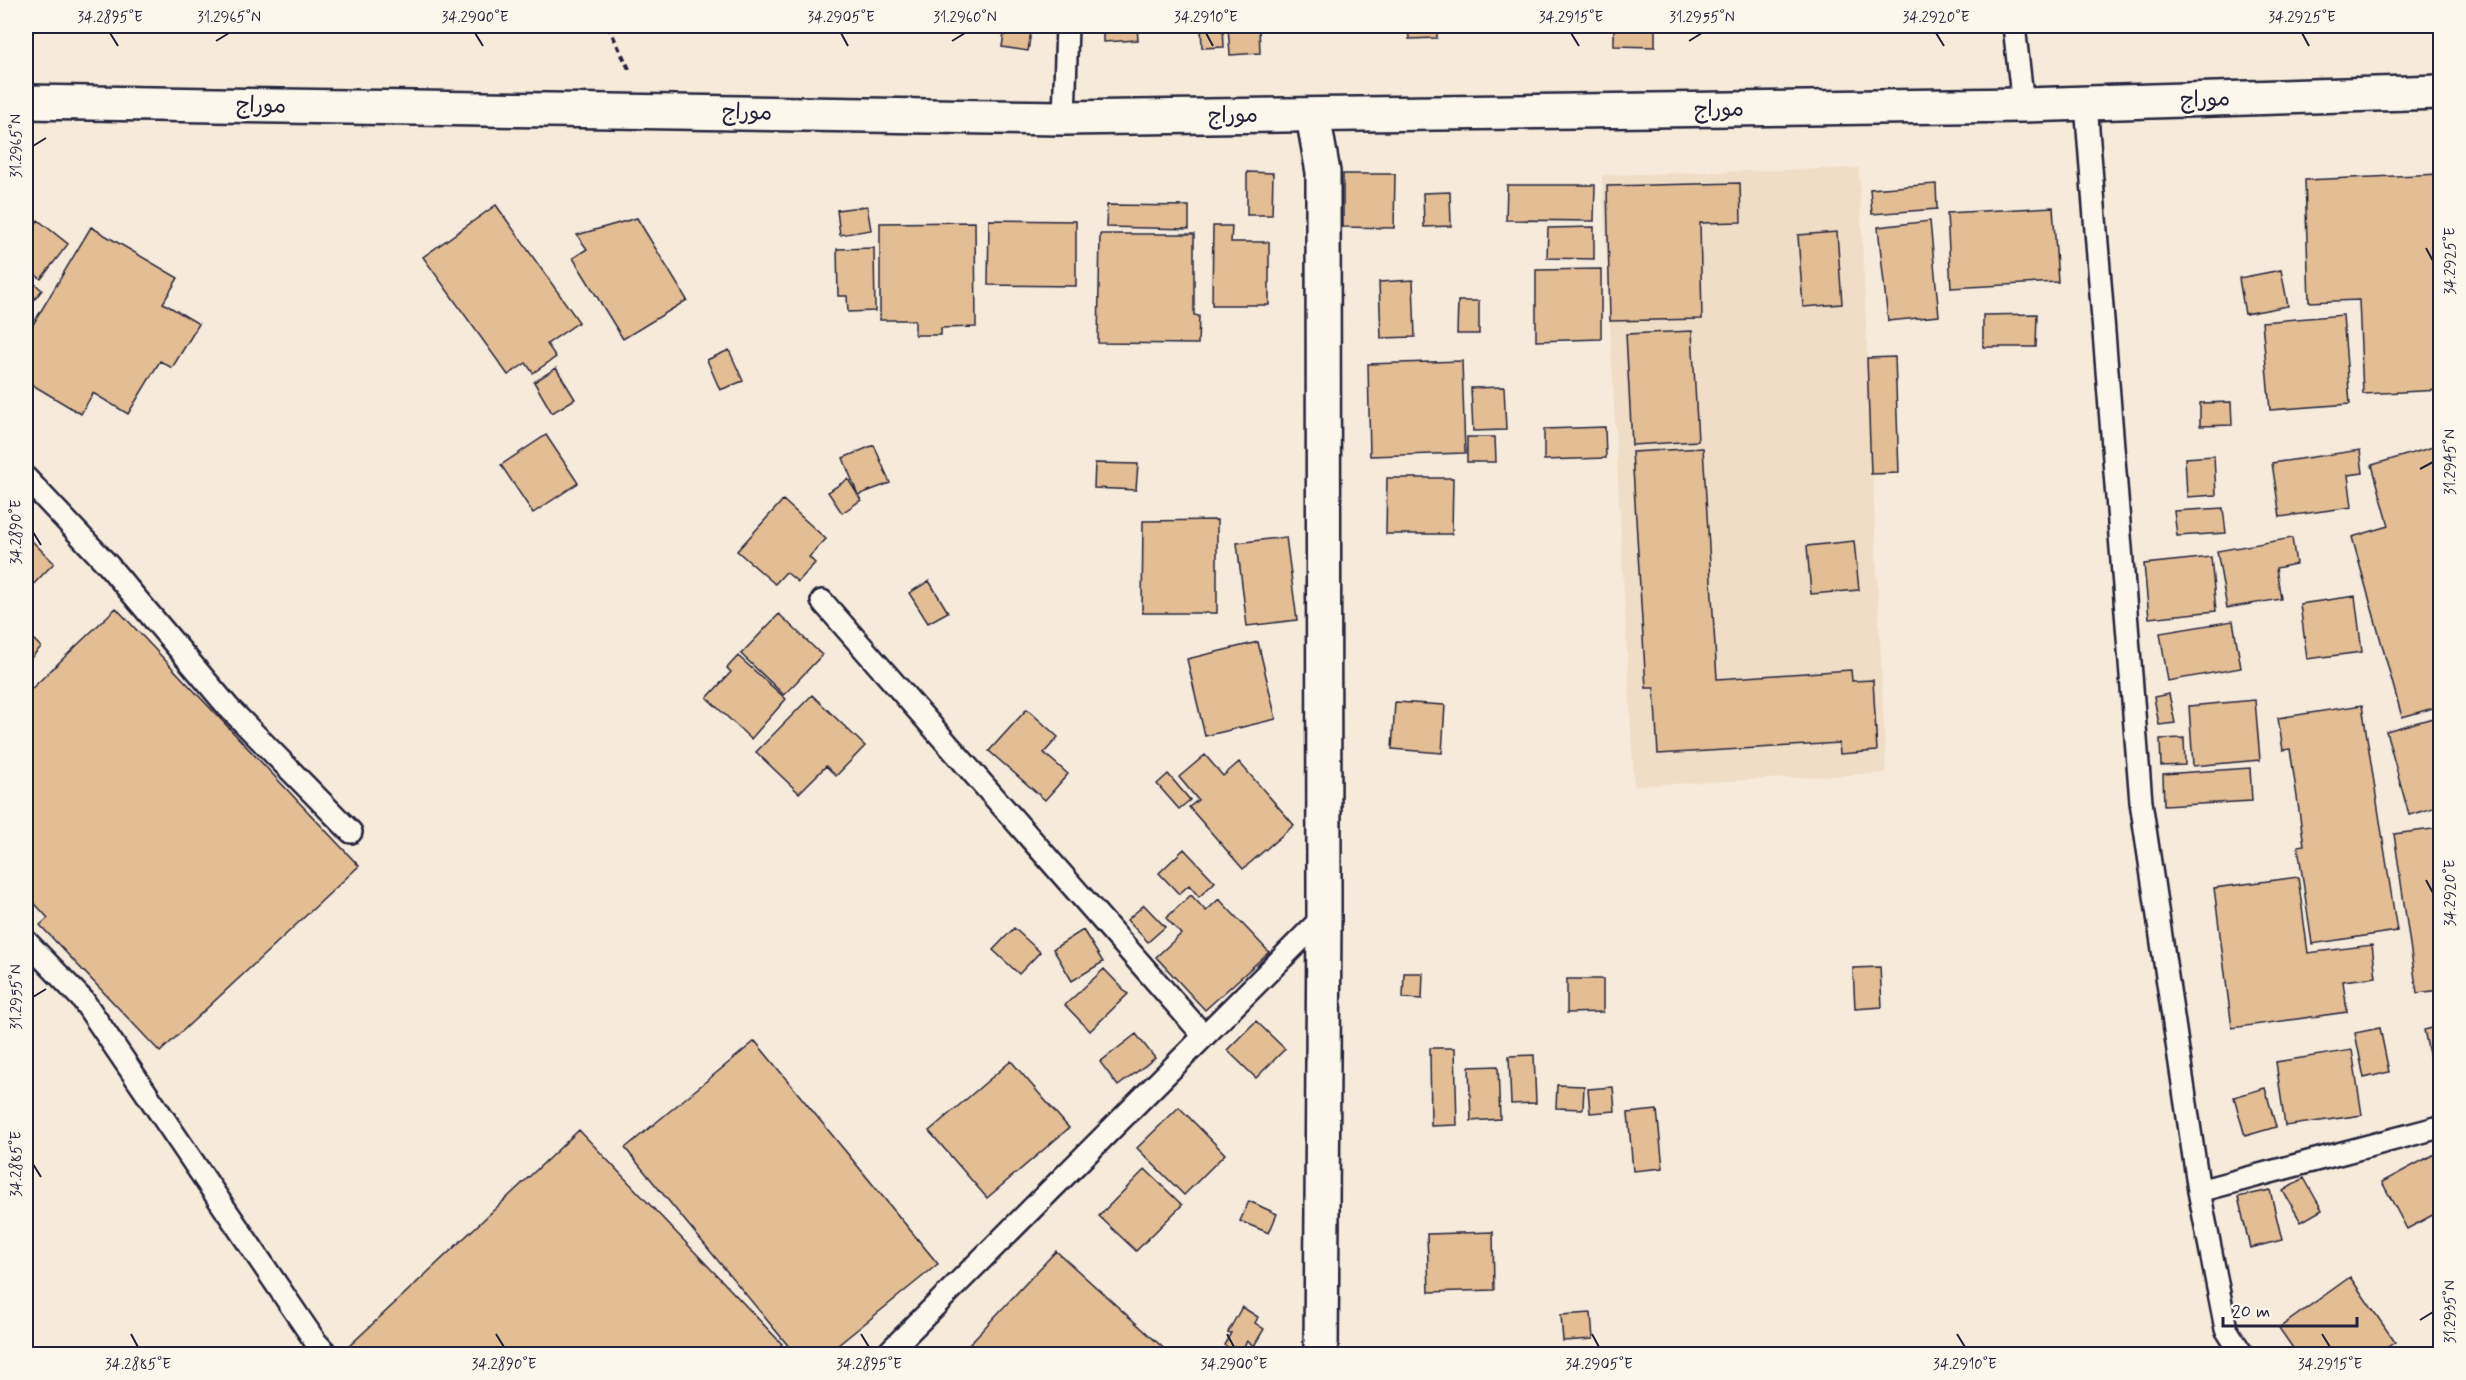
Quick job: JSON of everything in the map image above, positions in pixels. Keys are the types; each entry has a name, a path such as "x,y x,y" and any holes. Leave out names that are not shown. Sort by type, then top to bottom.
{"main road":[{"name":"موراج","path":"26,102 1064,118 2086,104 2440,92"},
{"path":"1313,116 1323,172 1322,1354"}],"lane":[{"path":"1064,118 1067,26"},
{"path":"2014,26 2023,105"},
{"path":"2086,104 2141,802 2199,1191 2226,1329 2242,1354"},
{"path":"26,478 108,565 228,707 351,832"},
{"path":"822,601 1204,1036"},
{"path":"887,1354 1324,916"},
{"path":"26,941 83,1000 315,1341 327,1354"},
{"path":"2199,1191 2440,1127"}],"shaded area":[{"path":"1859,168 1886,773 1634,786 1602,175"}],"building":[{"path":"680,26 732,26 732,29 680,31"},
{"path":"1103,26 1137,26 1138,40 1103,42"},
{"path":"1201,26 1223,26 1224,47 1202,48"},
{"path":"1259,26 1260,53 1230,55 1228,27"},
{"path":"1408,26 1437,26 1437,38 1409,39"},
{"path":"1005,27 1031,31 1028,51 1002,47"},
{"path":"1614,28 1655,29 1655,47 1614,46"},
{"path":"1247,172 1273,173 1272,215 1247,215"},
{"path":"1343,174 1395,174 1394,228 1343,227"},
{"path":"2440,174 2440,390 2363,394 2359,300 2309,302 2305,180"},
{"path":"1740,183 1741,222 1700,223 1702,319 1610,321 1607,186"},
{"path":"1936,184 1937,209 1872,214 1870,189"},
{"path":"1507,185 1595,185 1594,221 1506,220"},
{"path":"1450,192 1451,226 1424,227 1423,193"},
{"path":"496,205 579,322 547,344 556,357 533,373 526,363 508,375 423,257"},
{"path":"1107,205 1189,206 1189,229 1106,227"},
{"path":"867,206 871,230 840,235 837,210"},
{"path":"2053,207 2058,282 1951,288 1947,213"},
{"path":"637,218 687,300 623,339 573,258 587,249 577,235"},
{"path":"38,220 68,244 41,279 26,267 26,222 33,228"},
{"path":"989,220 1076,221 1076,286 988,285"},
{"path":"1930,221 1939,316 1888,321 1878,227"},
{"path":"975,222 976,327 941,328 941,335 915,335 915,320 880,320 880,223"},
{"path":"1213,226 1232,226 1231,242 1269,242 1269,305 1212,305"},
{"path":"91,227 178,278 163,303 199,324 172,368 160,361 128,414 93,393 81,414 26,381 26,336"},
{"path":"1594,227 1594,259 1547,258 1548,228"},
{"path":"1837,232 1842,304 1803,307 1798,235"},
{"path":"1100,234 1194,234 1194,315 1199,316 1198,344 1098,343"},
{"path":"874,248 875,311 848,312 847,296 838,296 837,249"},
{"path":"1601,269 1601,339 1536,341 1536,270"},
{"path":"2281,270 2288,306 2245,314 2239,278"},
{"path":"26,276 42,290 26,310"},
{"path":"1413,280 1415,337 1381,338 1379,282"},
{"path":"1458,301 1479,301 1479,334 1457,334"},
{"path":"2037,314 2036,347 1983,347 1983,315"},
{"path":"2343,315 2350,404 2270,410 2262,322"},
{"path":"1692,331 1698,441 1632,445 1626,334"},
{"path":"729,350 743,381 720,390 707,360"},
{"path":"1895,357 1899,473 1871,474 1867,358"},
{"path":"1462,361 1465,453 1370,456 1368,364"},
{"path":"556,368 575,399 552,413 534,382"},
{"path":"1504,387 1506,430 1473,431 1471,388"},
{"path":"2231,402 2232,425 2200,426 2200,403"},
{"path":"1605,427 1606,458 1544,460 1544,429"},
{"path":"546,435 578,483 533,513 501,465"},
{"path":"1467,437 1495,437 1496,462 1467,462"},
{"path":"874,445 890,483 858,495 843,458"},
{"path":"2440,445 2440,706 2402,717 2352,537 2389,526 2372,465"},
{"path":"1703,448 1717,679 1851,670 1852,681 1873,680 1877,751 1840,754 1839,743 1658,754 1654,688 1646,688 1632,452"},
{"path":"2360,450 2363,473 2348,475 2352,507 2280,517 2272,463"},
{"path":"2214,456 2216,495 2187,497 2185,458"},
{"path":"1095,463 1138,464 1136,490 1094,488"},
{"path":"1387,478 1453,478 1452,534 1386,534"},
{"path":"848,479 861,500 842,513 828,492"},
{"path":"783,500 826,539 809,557 815,563 798,582 786,572 775,584 737,551"},
{"path":"2223,508 2226,533 2177,536 2174,511"},
{"path":"1217,520 1217,613 1142,613 1143,521"},
{"path":"26,535 54,563 26,592"},
{"path":"1286,537 1297,620 1247,626 1237,543"},
{"path":"2292,538 2296,564 2276,568 2281,599 2227,608 2217,551"},
{"path":"1854,541 1859,590 1811,594 1807,546"},
{"path":"2211,557 2216,611 2149,618 2144,564"},
{"path":"929,581 948,612 928,623 909,593"},
{"path":"2355,596 2362,652 2307,659 2300,604"},
{"path":"116,608 359,866 160,1052 40,925 48,918 26,894 26,694"},
{"path":"779,614 822,655 784,695 741,654"},
{"path":"2233,621 2241,668 2168,681 2160,633"},
{"path":"26,632 41,647 26,663"},
{"path":"1258,642 1276,719 1205,736 1187,659"},
{"path":"738,656 786,699 751,739 707,698 731,672 727,668"},
{"path":"2169,694 2175,723 2159,725 2154,697"},
{"path":"812,695 865,746 836,776 826,766 799,793 756,752"},
{"path":"2255,700 2260,760 2193,766 2189,706"},
{"path":"1395,702 1445,705 1442,753 1392,749"},
{"path":"2362,705 2397,931 2312,944 2298,846 2304,845 2290,749 2283,750 2278,718"},
{"path":"1027,709 1058,737 1044,753 1068,774 1045,800 989,751"},
{"path":"2440,716 2440,806 2409,815 2386,731"},
{"path":"2184,738 2185,765 2161,766 2160,739"},
{"path":"1205,755 1223,776 1239,762 1294,825 1243,869 1189,807 1198,800 1179,777"},
{"path":"2250,768 2252,801 2164,806 2163,774"},
{"path":"1168,774 1190,800 1179,809 1157,784"},
{"path":"2440,828 2440,990 2417,993 2394,834"},
{"path":"1184,849 1215,882 1199,897 1189,885 1179,894 1159,873"},
{"path":"2298,877 2308,953 2372,945 2376,977 2343,981 2347,1012 2232,1028 2214,888"},
{"path":"1191,895 1206,911 1219,899 1269,952 1205,1010 1156,957 1181,934 1166,918"},
{"path":"1144,905 1165,927 1148,942 1127,920"},
{"path":"1014,928 1040,952 1019,974 993,950"},
{"path":"1083,930 1103,962 1072,981 1053,949"},
{"path":"1880,967 1882,1007 1855,1009 1853,968"},
{"path":"1104,969 1128,994 1090,1031 1065,1005"},
{"path":"1404,973 1423,973 1422,999 1403,998"},
{"path":"1567,979 1603,979 1603,1012 1567,1013"},
{"path":"1256,1021 1285,1049 1256,1078 1227,1050"},
{"path":"2440,1026 2440,1101 2439,1101 2424,1030"},
{"path":"2380,1028 2389,1072 2364,1078 2355,1033"},
{"path":"1136,1034 1155,1058 1118,1086 1100,1062"},
{"path":"755,1041 938,1264 827,1354 795,1354 625,1148"},
{"path":"1430,1048 1455,1048 1457,1125 1431,1126"},
{"path":"2352,1050 2362,1115 2285,1126 2276,1062"},
{"path":"1534,1055 1536,1103 1511,1104 1509,1056"},
{"path":"1011,1061 1069,1128 987,1198 929,1131"},
{"path":"1498,1066 1500,1119 1471,1121 1469,1067"},
{"path":"1557,1085 1584,1086 1583,1109 1556,1108"},
{"path":"1613,1087 1615,1111 1590,1113 1588,1089"},
{"path":"2265,1088 2276,1127 2245,1136 2234,1097"},
{"path":"1179,1107 1225,1154 1184,1195 1137,1148"},
{"path":"1657,1110 1663,1168 1633,1171 1628,1113"},
{"path":"579,1130 782,1344 771,1354 353,1354 347,1348"},
{"path":"2440,1151 2440,1211 2407,1229 2382,1182"},
{"path":"1145,1169 1182,1205 1136,1251 1099,1216"},
{"path":"2304,1178 2322,1210 2301,1222 2283,1191"},
{"path":"2270,1190 2282,1240 2250,1248 2238,1197"},
{"path":"1249,1201 1277,1214 1269,1233 1240,1221"},
{"path":"1493,1232 1494,1290 1429,1292 1427,1234"},
{"path":"1056,1251 1170,1354 960,1354"},
{"path":"2350,1277 2395,1342 2377,1354 2297,1354 2279,1328"},
{"path":"1242,1307 1258,1317 1255,1323 1264,1329 1254,1346 1247,1341 1239,1354 1224,1345 1231,1333 1228,1332"},
{"path":"1591,1313 1593,1339 1563,1341 1561,1315"}]}
